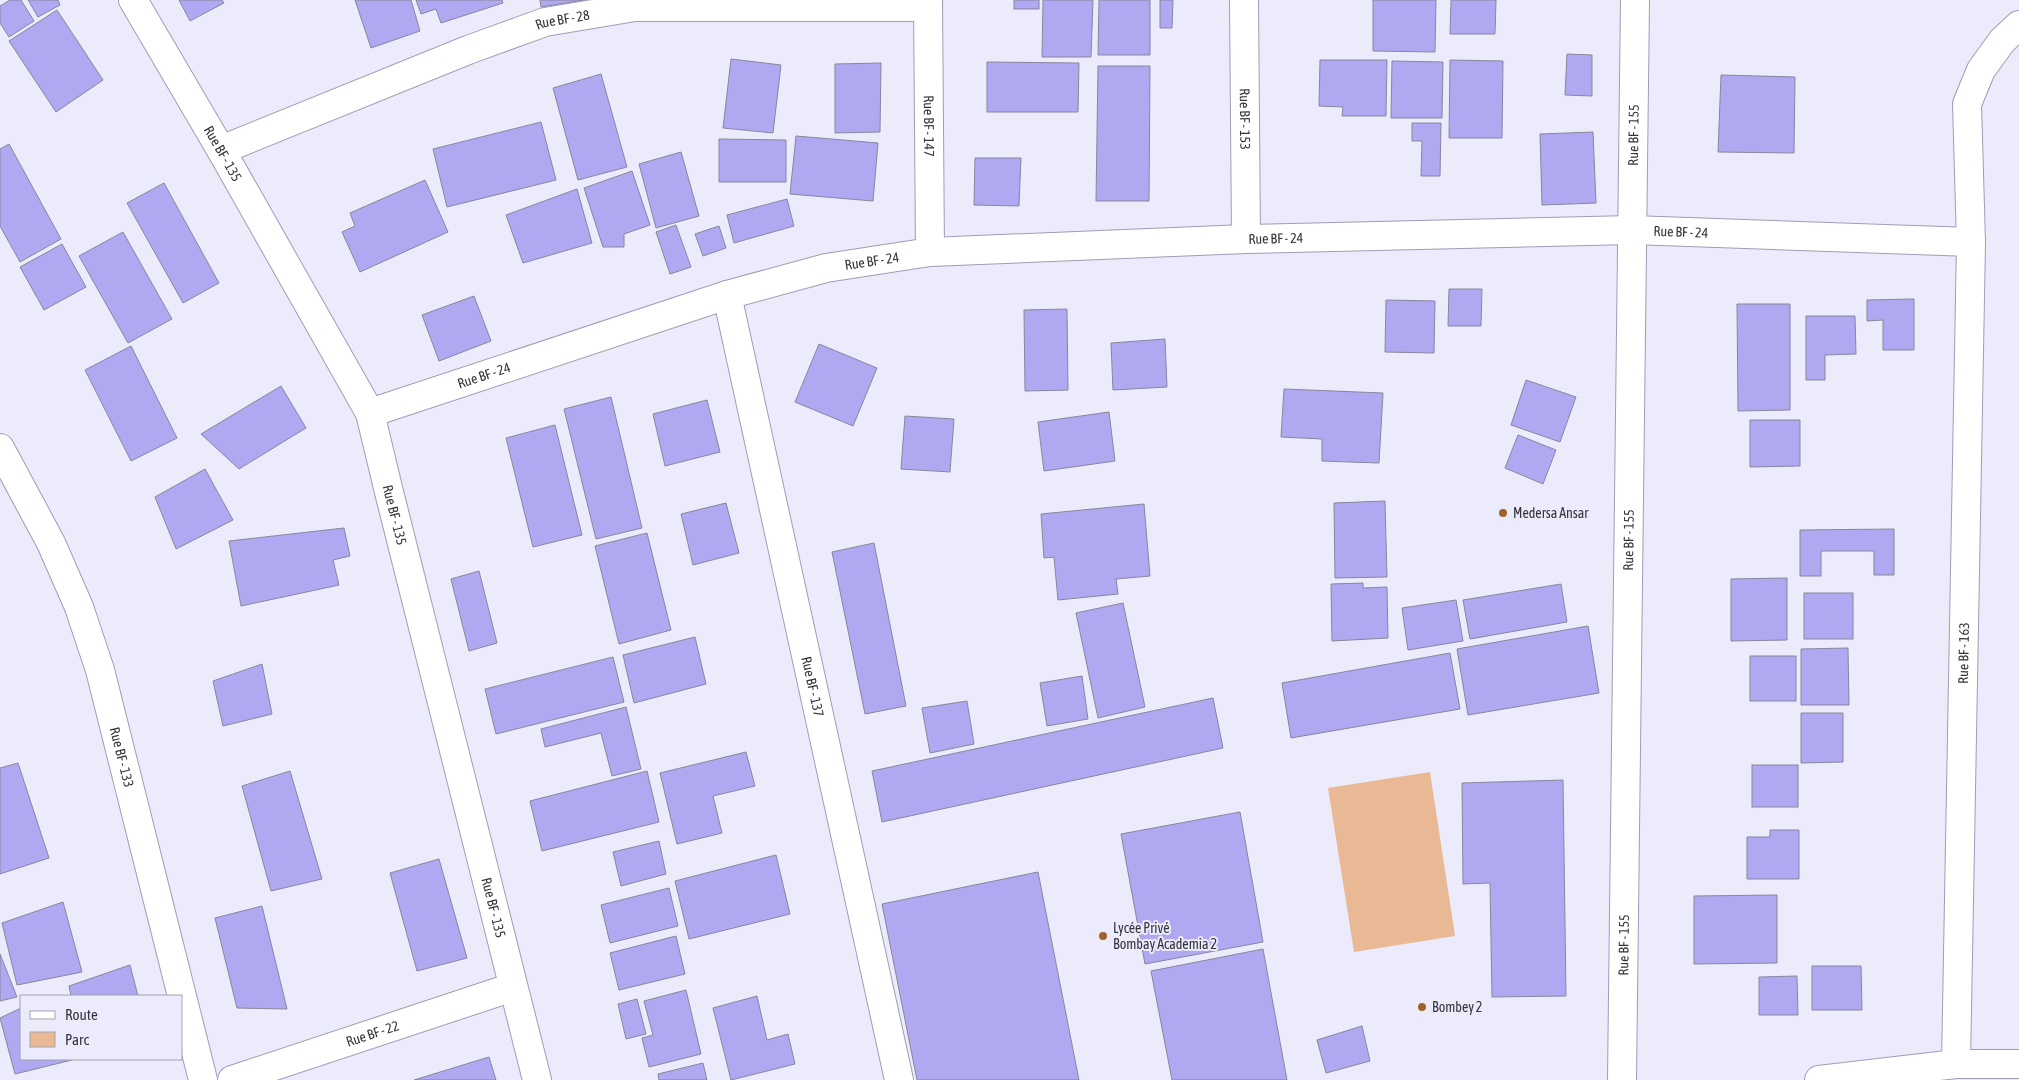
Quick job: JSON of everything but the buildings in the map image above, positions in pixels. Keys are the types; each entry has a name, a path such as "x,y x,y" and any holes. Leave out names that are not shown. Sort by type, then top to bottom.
{"street":[{"name":"Rue BF - 135","path":"133,0 221,150 370,413 537,1080"},
{"name":"Rue BF - 153","path":"1244,0 1246,239"},
{"name":"Rue BF - 155","path":"1622,1080 1635,0"},
{"name":"Rue BF - 28","path":"221,150 459,54 545,22 635,7 928,4"},
{"name":"Rue BF - 147","path":"928,4 930,252"},
{"path":"1971,242 1967,104 1981,70 2002,41 2019,26"},
{"name":"Rue BF - 24","path":"370,413 727,295 826,268 930,252 1246,239 1632,230 1971,242"},
{"name":"Rue BF - 163","path":"1956,1064 1971,242"},
{"name":"Rue BF - 137","path":"727,295 899,1080"},
{"name":"Rue BF - 133","path":"0,448 51,543 79,607 100,670 182,995"},
{"name":"Rue BF - 22","path":"232,1080 513,987"},
{"name":"Rue BF - 133","path":"182,996 203,1080"},
{"path":"1819,1080 1956,1064 2019,1064"}],"green space":[{"path":"1430,772 1455,936 1354,952 1328,788"}],"place":[{"name":"Medersa Ansar","path":"1503,513"},
{"name":"Lycée Privé Bombay Academia 2","path":"1103,936"},
{"name":"Bombey 2","path":"1422,1007"}]}
